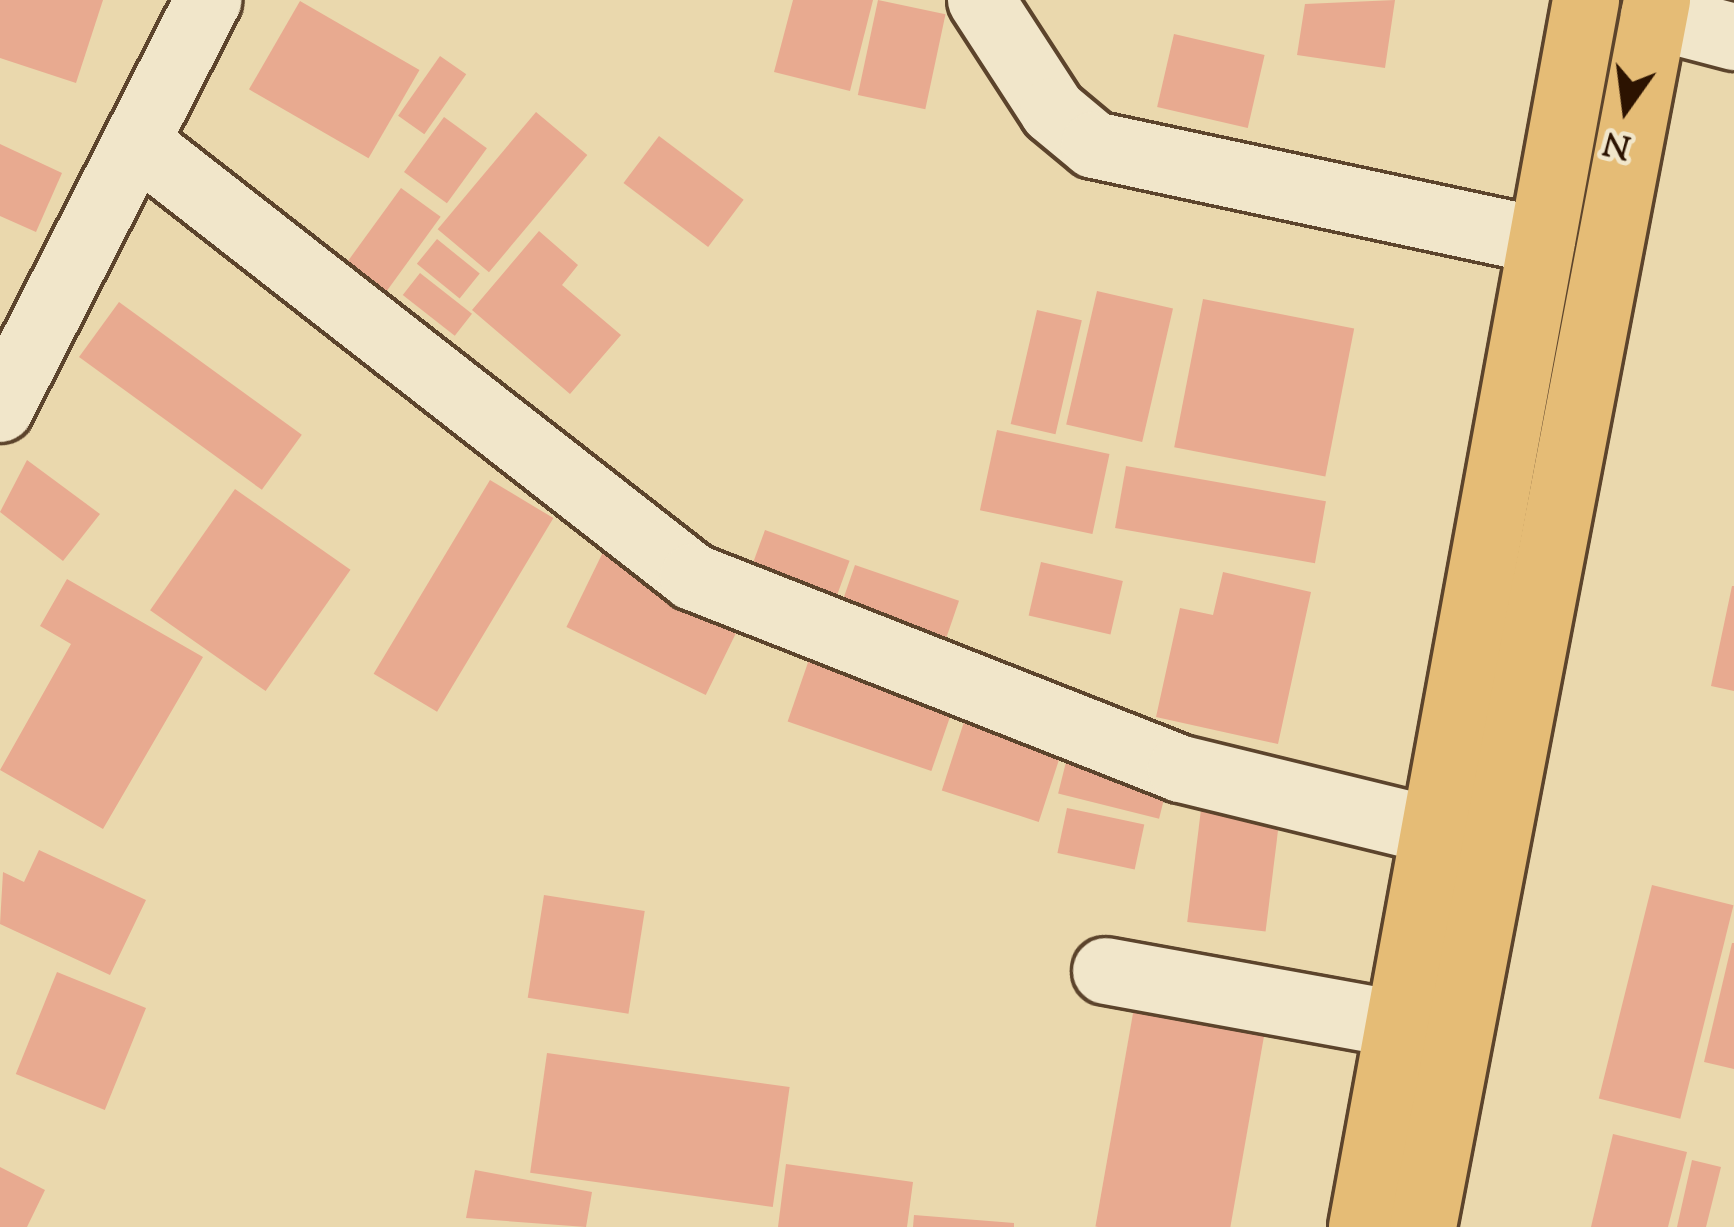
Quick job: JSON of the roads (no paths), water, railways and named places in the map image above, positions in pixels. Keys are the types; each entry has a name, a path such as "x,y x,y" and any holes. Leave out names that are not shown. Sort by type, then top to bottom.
{"main road":[{"path":"1362,1227 1586,0"},
{"path":"1423,1227 1656,8"}],"street":[{"path":"0,409 141,146 208,0"},
{"path":"981,0 1053,111 1094,146 1542,241"},
{"path":"1656,8 1734,37"},
{"path":"141,146 693,577 1180,769 1435,831"},
{"path":"1106,971 1399,1024"}]}
